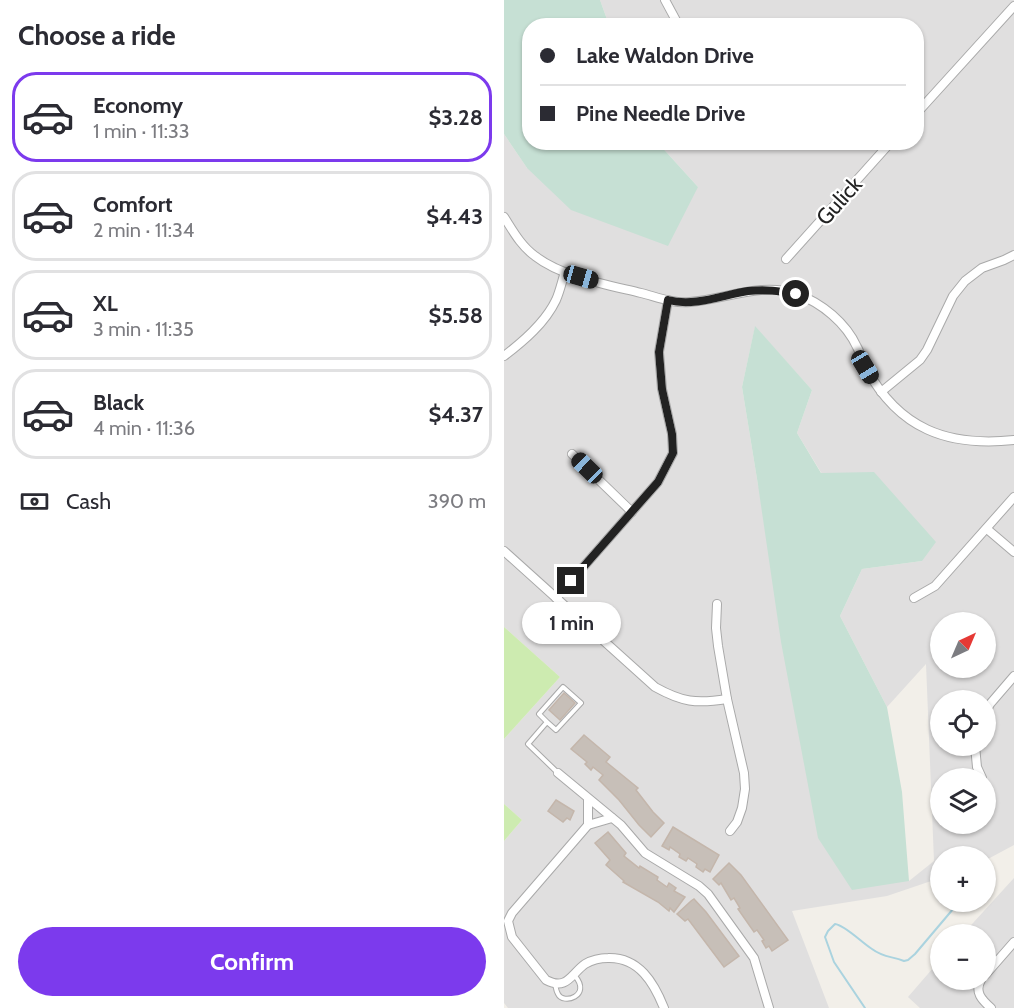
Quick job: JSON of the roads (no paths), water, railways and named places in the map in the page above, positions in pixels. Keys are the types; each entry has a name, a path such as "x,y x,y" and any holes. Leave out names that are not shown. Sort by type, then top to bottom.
{"street":[{"path":"665,0 675,18"},
{"path":"924,105 1014,6"},
{"name":"Gulick","path":"786,259 884,150"},
{"path":"504,217 515,235 532,255 565,273 668,300 688,303 748,291 772,289 811,300 840,322 857,346 865,367 881,392 915,424 952,438 980,442 1014,440"},
{"path":"881,392 924,355 953,296 965,281 982,268 1014,255"},
{"path":"504,356 542,321 555,302 565,273"},
{"path":"556,598 658,482 673,453 672,434 662,389 659,352 668,300"},
{"path":"572,454 632,512"},
{"path":"914,598 935,586 1014,497"},
{"path":"987,529 1014,552"},
{"path":"504,551 655,687 674,697 695,702 728,699"},
{"path":"717,604 716,628 744,772 745,789 742,808 737,822 730,831"},
{"path":"996,697 1014,676"},
{"path":"558,773 621,825 645,853 708,894 754,958 769,1008"},
{"path":"588,799 588,825"},
{"path":"612,818 588,825 512,913 508,921 512,937 546,980 555,984 566,982 585,964 594,960 605,958 626,960 643,971 652,982 664,1008"},
{"path":"996,963 1014,942"},
{"path":"978,990 982,1000 992,1008"}],"lane":[{"path":"563,687 581,703 556,730 547,722 538,714 563,687"},
{"path":"547,722 528,744 558,773"},
{"path":"555,984 558,995 568,1000 577,995 580,990 580,982 574,975"}],"waterway":[{"path":"865,1008 834,962 825,937 828,931 835,924 839,925 876,952 904,961 915,954 951,912"}]}
